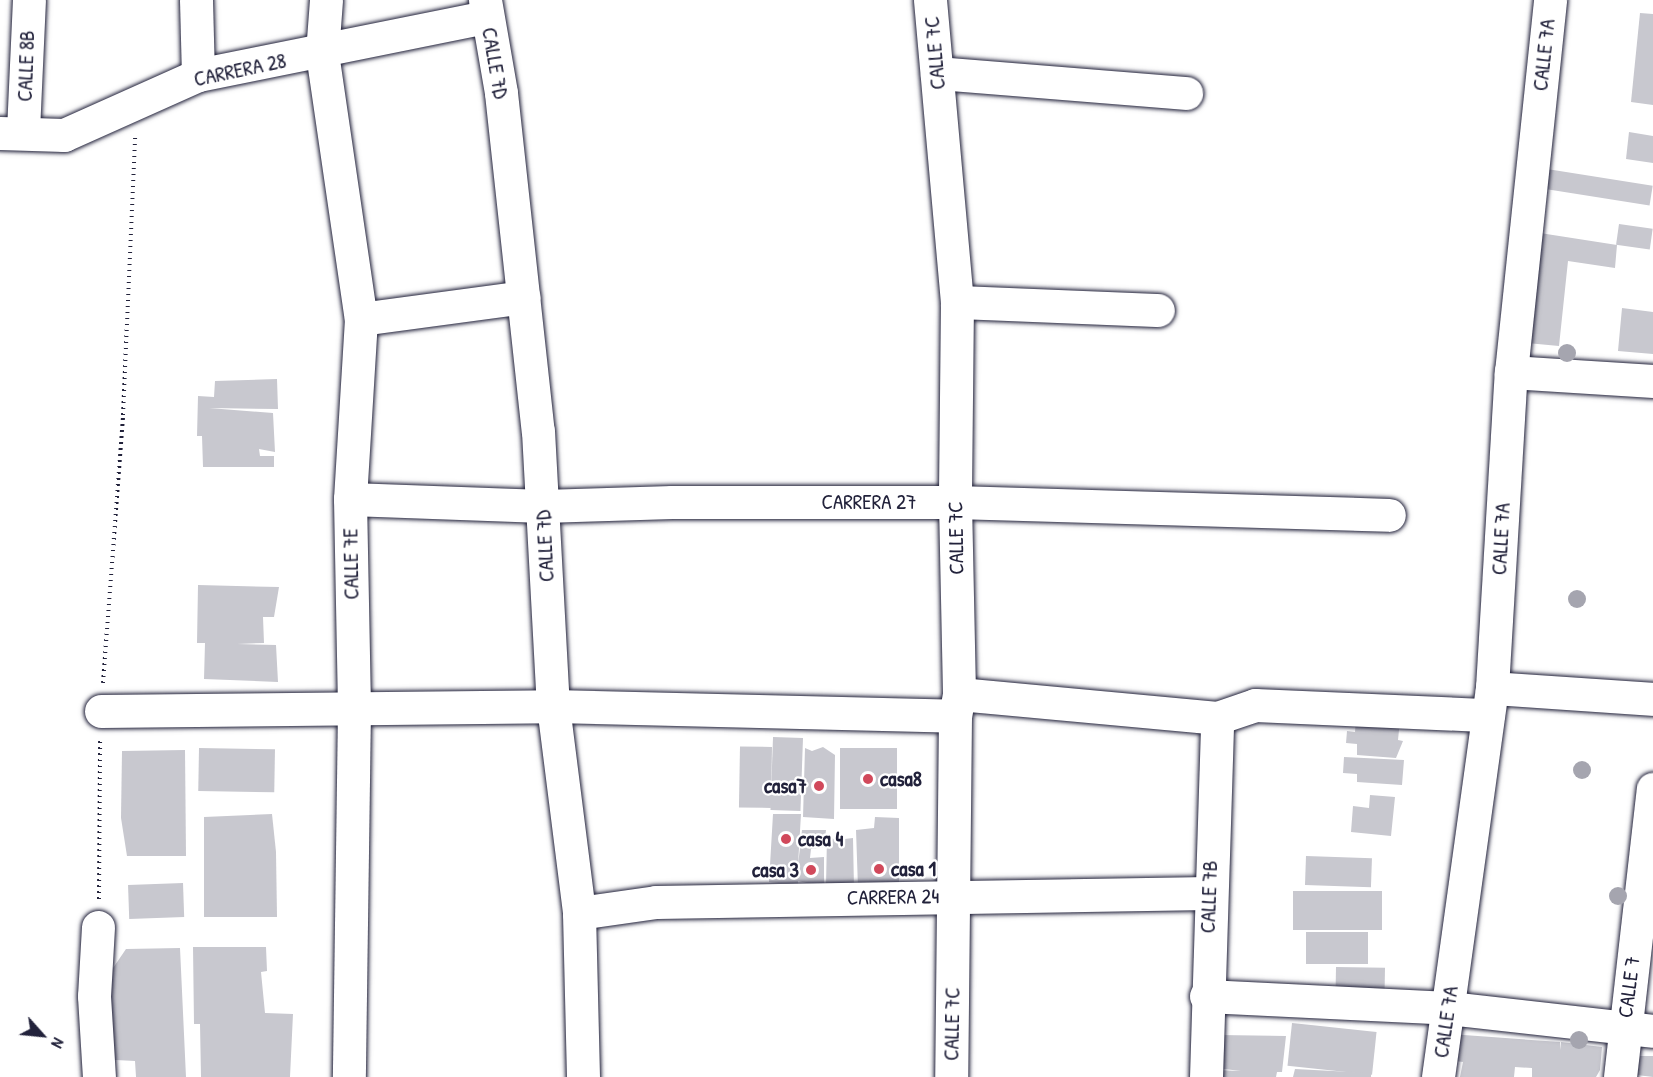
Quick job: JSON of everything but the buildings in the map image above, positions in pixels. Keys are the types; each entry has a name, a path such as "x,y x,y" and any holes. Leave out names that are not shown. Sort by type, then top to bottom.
{"street":[{"name":"CALLE 8B","path":"12,132 29,0"},
{"path":"196,0 198,75"},
{"name":"CALLE 7E","path":"326,0 322,53 361,319 350,499 354,709 349,1077"},
{"name":"CALLE 7C","path":"930,0 957,302 955,502 957,705 951,1077"},
{"name":"CALLE 7A","path":"1438,1077 1490,701 1511,372 1550,0"},
{"name":"CARRERA 28","path":"12,132 64,135 198,75 322,53 486,8"},
{"name":"CALLE 7D","path":"486,8 501,93 524,297 543,506 553,706 579,913 583,1077"},
{"path":"937,73 1186,93"},
{"path":"361,319 524,297"},
{"path":"957,302 1158,310"},
{"path":"1511,372 1653,381"},
{"name":"CARRERA 27","path":"350,499 543,506 672,502 955,502 1389,515"},
{"path":"101,711 553,706 957,705 1217,718 1255,705 1653,699"},
{"name":"CALLE 7B","path":"1206,1077 1209,894 1217,718"},
{"name":"CALLE 7","path":"1620,1077 1639,1030 1653,789"},
{"name":"CARRERA 24","path":"579,913 656,902 1209,894"},
{"path":"98,927 94,996 99,1077"},
{"path":"1206,996 1449,1008 1639,1030"}],"path":[{"path":"98,927 101,711 123,415 136,103"}],"place":[{"name":"casa8","path":"868,779"},
{"name":"casa7","path":"819,786"},
{"name":"casa 4","path":"786,839"},
{"name":"casa 1","path":"879,869"},
{"name":"casa 3","path":"811,870"}]}
